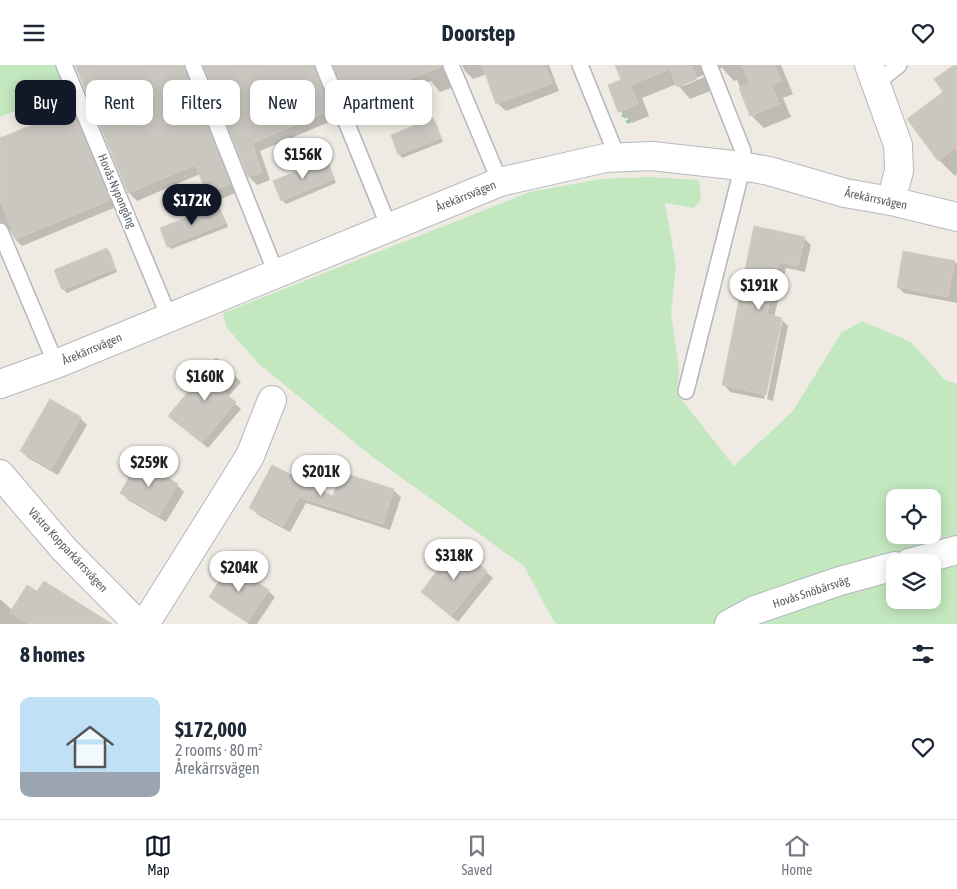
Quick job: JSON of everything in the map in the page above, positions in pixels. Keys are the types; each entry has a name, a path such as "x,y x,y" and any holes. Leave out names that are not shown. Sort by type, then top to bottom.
{"street":[{"path":"872,74 898,145 899,171 891,201"},
{"name":"Årekärrsvägen","path":"0,384 56,365 500,182 605,158 652,156 741,166 769,171 845,193 891,201 957,217"},
{"path":"145,624 250,456 272,400"},
{"name":"Västra Kopparkärrsvägen","path":"0,474 63,548 138,624"},
{"path":"941,554 957,550"},
{"name":"Hovås Snöbärsväg","path":"729,624 755,610 840,581 886,568"}],"lane":[{"name":"Hovås Nypongång","path":"64,65 169,317"},
{"path":"193,65 276,273"},
{"path":"323,65 389,227"},
{"path":"451,65 500,182"},
{"path":"580,65 617,157"},
{"path":"686,391 741,166 743,151 709,65"},
{"path":"872,74 899,65"},
{"path":"0,231 56,365"}],"green space":[{"path":"0,65 60,65 66,80 15,80 15,111 0,117"},
{"path":"649,177 699,180 701,199 694,208 665,203 676,266 671,314 679,369 677,394 734,466 793,411 841,333 862,321 911,342 945,380 957,384 957,624 557,624 524,566 370,455 259,364 227,328 223,313 530,192 600,179"}],"building":[{"path":"75,65 184,65 190,80 163,80 163,125 207,125 230,184 207,193 195,165 128,193 100,125 153,125 153,80 86,80 86,92"},
{"path":"203,65 314,65 325,94 325,113 315,117 315,80 250,80 250,125 295,125 252,143 262,172 248,177 227,125 240,125 240,80 209,80"},
{"path":"333,65 442,65 408,80 339,80"},
{"path":"482,65 545,65 552,83 496,104"},
{"path":"615,65 691,65 697,79 677,87 670,69 630,85 638,104 618,112 608,85 621,80"},
{"path":"742,65 775,65 781,81 771,85 779,104 750,116 739,88 750,84"},
{"path":"954,65 957,65 957,147 938,161 907,119 943,92 934,79"},
{"path":"432,118 441,138 398,155 391,135 416,125 432,125"},
{"path":"76,119 110,200 16,239 0,200 0,138 32,125 76,125"},
{"path":"326,159 334,179 281,201 273,181"},
{"path":"218,205 225,223 167,247 160,228"},
{"path":"754,226 805,237 798,266 779,262 767,314 782,318 766,395 722,385"},
{"path":"107,248 115,269 62,290 54,270"},
{"path":"903,251 955,261 948,297 897,287"},
{"path":"216,358 235,375 222,391 236,402 202,443 168,416"},
{"path":"50,399 81,417 51,469 20,451"},
{"path":"139,460 178,484 159,516 120,493"},
{"path":"272,465 333,496 340,472 394,489 383,524 299,497 283,526 249,508"},
{"path":"456,546 487,571 451,616 421,592"},
{"path":"230,564 269,590 247,622 209,597"},
{"path":"44,581 112,624 29,624 10,612 27,585 37,591"}]}
